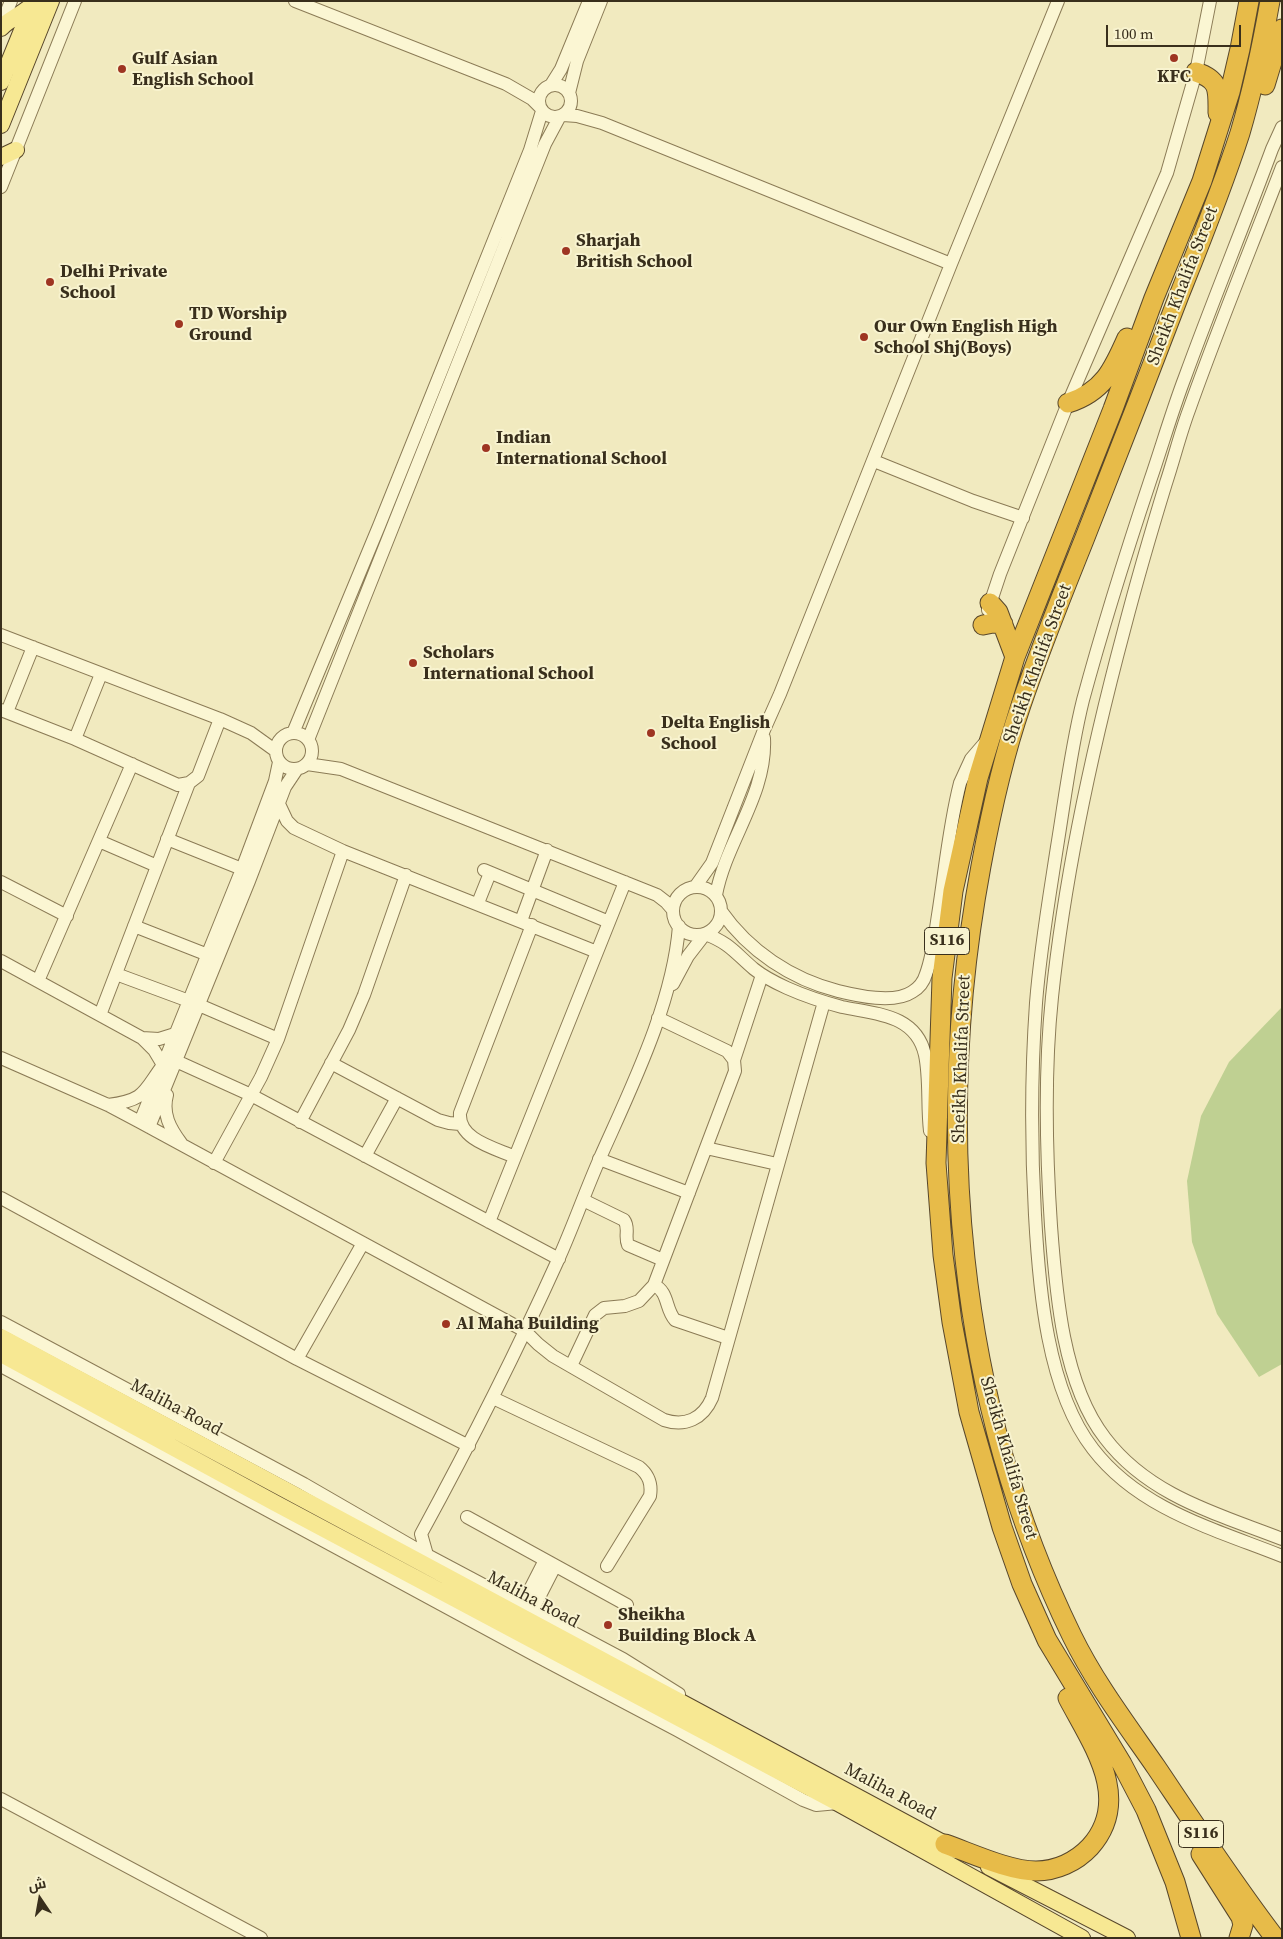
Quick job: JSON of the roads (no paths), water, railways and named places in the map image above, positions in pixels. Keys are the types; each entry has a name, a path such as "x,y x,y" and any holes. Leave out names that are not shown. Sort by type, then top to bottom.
{"highway":[{"name":"Sheikh Khalifa Street","path":"1191,1938 1175,1882 1157,1833 1135,1787 1057,1658 1038,1622 1022,1584 996,1508 970,1412 948,1300 936,1163 942,978 949,923 968,818 989,738 1015,657 1113,409 1154,298 1202,181 1218,134 1237,64 1249,1"},
{"name":"Sheikh Khalifa Street","path":"1270,1 1254,82 1234,151 1020,706 997,791 969,932 960,1035 958,1134 963,1251 972,1319 990,1407 1020,1510 1055,1600 1085,1660 1130,1729 1275,1938"},
{"path":"1234,151 1256,114 1282,29"},
{"path":"1196,72 1209,77 1217,89 1218,134"},
{"path":"1068,403 1090,394 1106,379 1117,361 1140,313 1154,298"},
{"path":"990,603 996,609 1003,624 1015,657"},
{"path":"983,625 1003,624"},
{"path":"945,1844 1010,1866 1036,1871 1056,1868 1075,1860 1091,1846 1102,1830 1109,1804 1106,1777 1096,1751 1061,1684 1057,1658"},
{"path":"1130,1729 1134,1746 1241,1917 1243,1925 1239,1938"},
{"path":"1175,1882 1185,1898 1199,1938"}],"main road":[{"path":"1,125 51,1"},
{"path":"1,27 20,16 33,3"},
{"path":"1,82 33,3"},
{"name":"Maliha Road","path":"1,1337 945,1844 1127,1938"},
{"name":"Maliha Road","path":"1,1354 423,1588 838,1804 1082,1938"},
{"path":"174,1416 186,1436"},
{"path":"285,1488 304,1484"}],"street":[{"path":"1,27 11,1"},
{"path":"1,187 9,154 75,1"},
{"path":"295,1 506,84 532,99 550,116 577,116 602,123 951,264"},
{"path":"182,1145 169,1125 165,1113 165,1100 172,1080 170,1065 176,1034 194,1003 208,955 275,781 279,741 290,734 379,526 523,166 541,109 540,96 561,69 589,1"},
{"path":"144,1124 269,830 288,780 311,758 312,751 309,742 545,144 562,115 570,107 570,94 577,61 601,1"},
{"path":"673,910 676,899 689,889 712,863 1058,1"},
{"path":"983,625 1068,403 1160,192 1173,154 1196,72 1210,1"},
{"path":"506,84 530,89 562,86 581,109 602,123"},
{"path":"1282,127 1272,148 1184,378 1130,542 1083,700 1075,736 1046,919 1035,1022 1032,1071 1037,1244 1058,1381 1078,1427 1097,1455 1126,1484 1146,1498 1167,1509 1282,1556"},
{"path":"1282,167 1188,412 1140,571 1105,700 1076,836 1062,920 1050,1030 1048,1127 1048,1184 1056,1279 1068,1352 1079,1391 1092,1418 1104,1437 1135,1470 1152,1483 1176,1496 1282,1539"},
{"path":"1184,378 1189,377 1192,381 1188,412"},
{"path":"874,461 972,501 1023,518"},
{"path":"1,635 220,719 251,733 290,768 302,766 339,768 657,895 673,910 679,926 694,935 705,934 728,945 762,975 799,993 824,1002 895,1018 915,1033 920,1040 925,1056 928,1116 936,1163"},
{"path":"1100,644 1099,662 1093,692 1096,698 1105,700"},
{"path":"33,647 4,711 75,739 172,783 178,785 189,783 198,776 220,719"},
{"path":"75,739 101,674"},
{"path":"764,730 764,752 760,774 746,817 723,868 716,896 721,912 739,935 773,962 801,978 831,989 862,996 896,997 912,992 924,979 933,948 960,783 971,759 989,738"},
{"path":"251,733 299,734 339,768"},
{"path":"38,981 132,764"},
{"path":"100,1015 189,783"},
{"path":"279,804 287,821 294,828 343,851 478,903 597,952"},
{"path":"269,830 282,827 294,828"},
{"path":"168,839 242,869"},
{"path":"99,841 157,866"},
{"path":"515,1158 470,1137 460,1124 461,1108 526,923 533,891 547,850"},
{"path":"214,1163 251,1095 278,1039 343,851"},
{"path":"478,903 487,872 609,922"},
{"path":"300,1122 349,1030 371,978 406,875"},
{"path":"1,882 67,916"},
{"path":"489,1222 625,882"},
{"path":"657,895 689,889 706,889 716,896"},
{"path":"664,1000 688,956 705,934 715,927 721,912"},
{"path":"134,926 208,955"},
{"path":"427,1555 421,1534 494,1398 559,1259 599,1159 632,1086 664,1000 676,950 679,926"},
{"path":"1,961 142,1038 170,1065 251,1095 559,1259"},
{"path":"116,974 194,1003 278,1039"},
{"path":"734,1060 762,975"},
{"path":"1,1058 108,1105 144,1124 525,1331 545,1350 664,1420 686,1422 699,1416 709,1405 824,1002"},
{"path":"571,1366 595,1315 604,1308 625,1306 639,1301 654,1285 735,1071 732,1055 722,1048 658,1018"},
{"path":"142,1038 159,1039 176,1034"},
{"path":"331,1064 443,1122 460,1124"},
{"path":"108,1105 132,1101 143,1094 170,1065"},
{"path":"365,1156 397,1098"},
{"path":"706,1148 777,1164"},
{"path":"599,1159 689,1192"},
{"path":"1,1198 297,1359 469,1446"},
{"path":"583,1200 624,1220 627,1227 626,1238 628,1244 663,1260"},
{"path":"297,1359 363,1244"},
{"path":"654,1285 663,1292 670,1314 675,1320 728,1338"},
{"path":"1,1322 304,1484 427,1555 623,1659 684,1697 697,1711"},
{"path":"1,1366 423,1588"},
{"path":"494,1398 639,1467 648,1477 650,1496 607,1566"},
{"path":"467,1517 627,1605"},
{"path":"401,1539 421,1534"},
{"path":"527,1608 550,1563"},
{"path":"1,1799 261,1938"}],"place":[{"name":"KFC","path":"1174,58"},
{"name":"Gulf Asian English School","path":"122,69"},
{"name":"Sharjah British School","path":"566,251"},
{"name":"Delhi Private School","path":"50,282"},
{"name":"TD Worship Ground","path":"179,324"},
{"name":"Our Own English High School Shj(Boys)","path":"864,337"},
{"name":"Indian International School","path":"486,448"},
{"name":"Scholars International School","path":"413,663"},
{"name":"Delta English School","path":"651,733"},
{"name":"Al Maha Building","path":"446,1324"},
{"name":"Sheikha Building Block A","path":"608,1625"}]}
